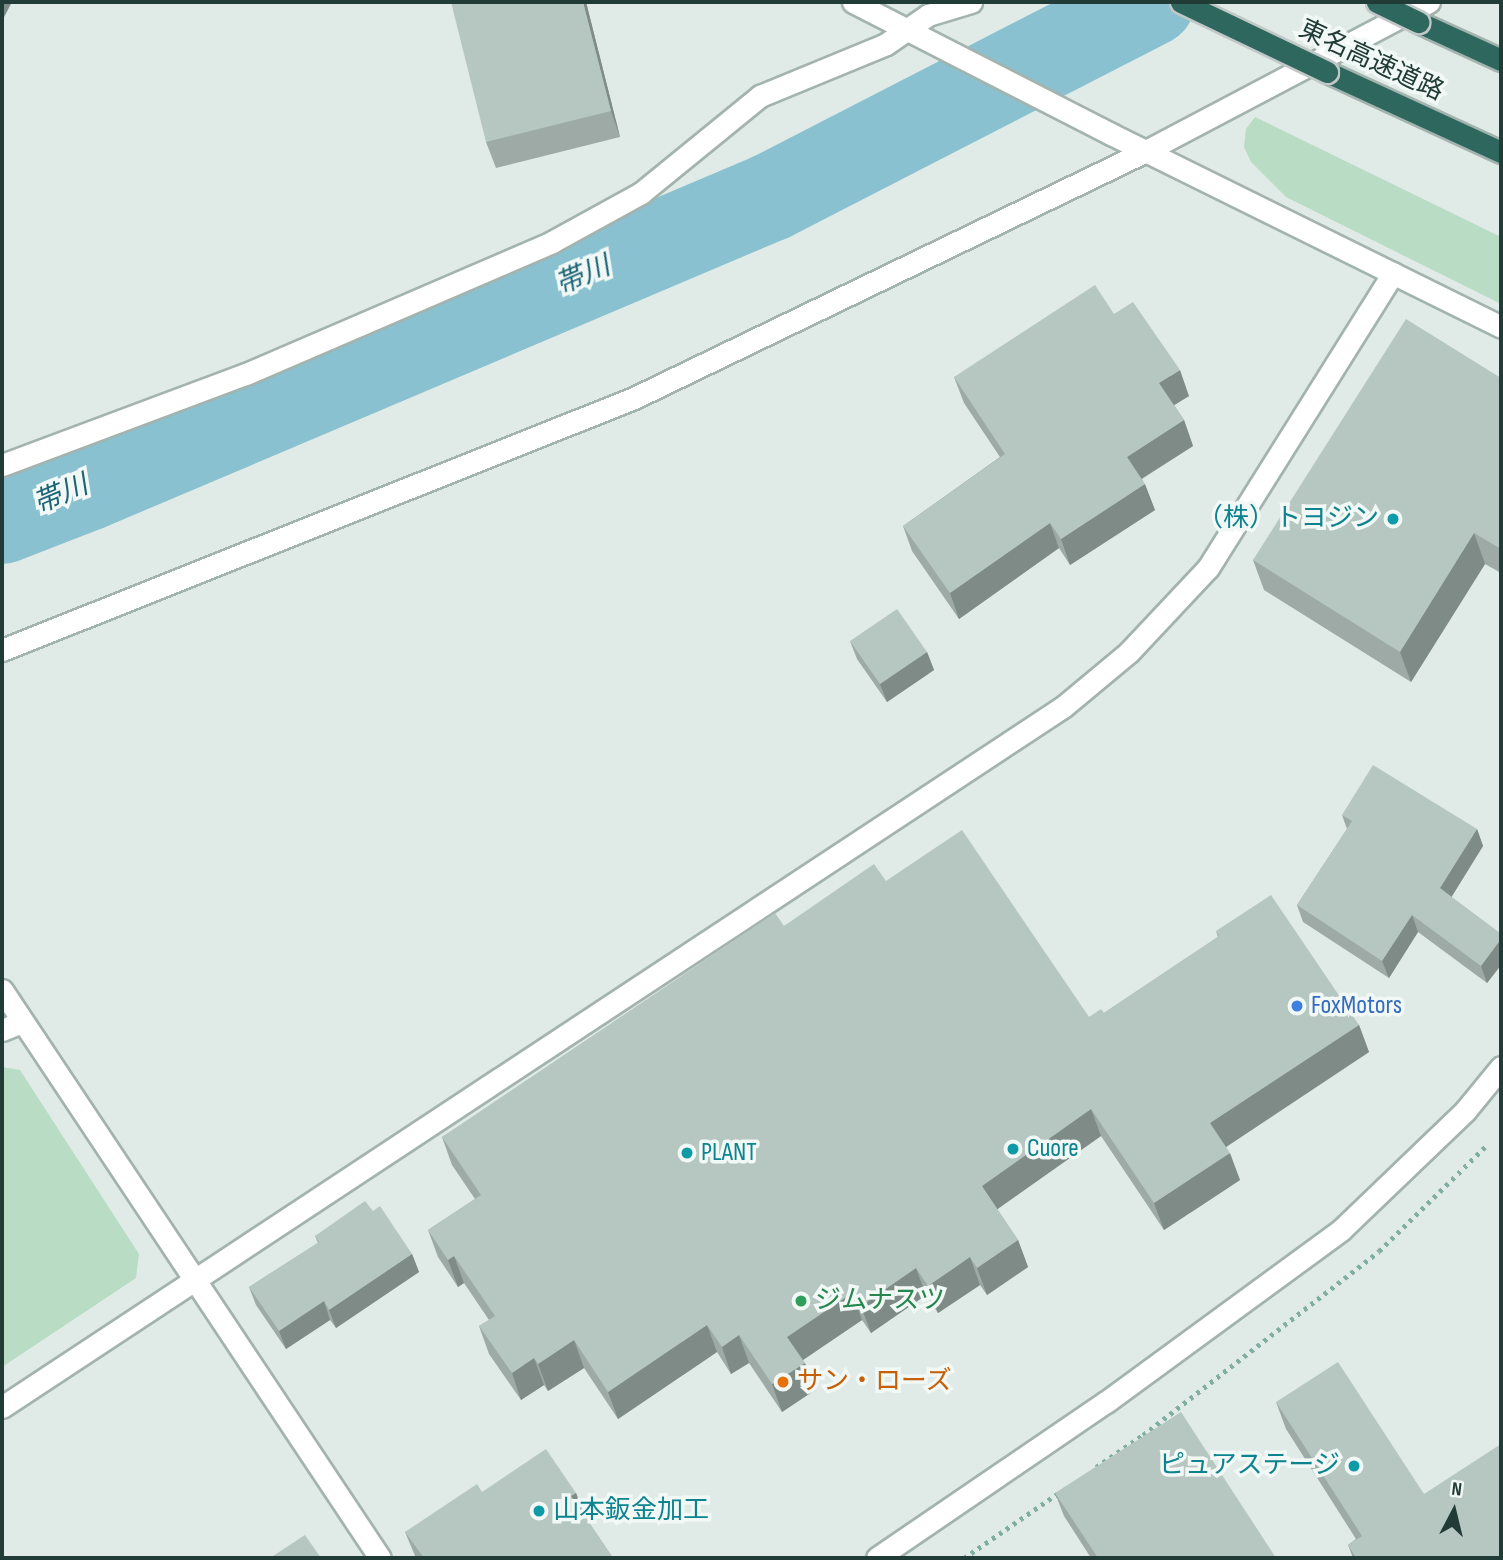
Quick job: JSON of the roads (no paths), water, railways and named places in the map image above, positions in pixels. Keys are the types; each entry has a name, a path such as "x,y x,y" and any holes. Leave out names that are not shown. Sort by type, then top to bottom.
{"highway":[{"name":"東名高速道路","path":"1181,2 1501,152"},
{"path":"1377,2 1501,60"}],"street":[{"path":"853,2 1111,134 1501,327"},
{"path":"2,465 246,373 552,242 641,192 760,96 886,44 916,35 928,15 971,2"},
{"path":"2,650 634,398 1146,151 1429,2"},
{"path":"2,1407 1063,707 1129,653 1208,568 1393,273"},
{"path":"2,990 12,1026 197,1280 380,1558"},
{"path":"877,1558 1106,1402 1341,1230 1465,1111 1501,1067"}],"waterway":[{"name":"帯川","path":"2,520 87,487 771,197 1151,2"}],"place":[{"name":"（株）トヨジン","path":"1393,519"},
{"name":"FoxMotors","path":"1297,1006"},
{"name":"Cuore","path":"1013,1149"},
{"name":"PLANT","path":"687,1153"},
{"name":"ジムナスツ","path":"801,1301"},
{"name":"サン・ローズ","path":"783,1382"},
{"name":"ピュアステージ","path":"1354,1466"},
{"name":"山本鈑金加工","path":"539,1511"}]}
